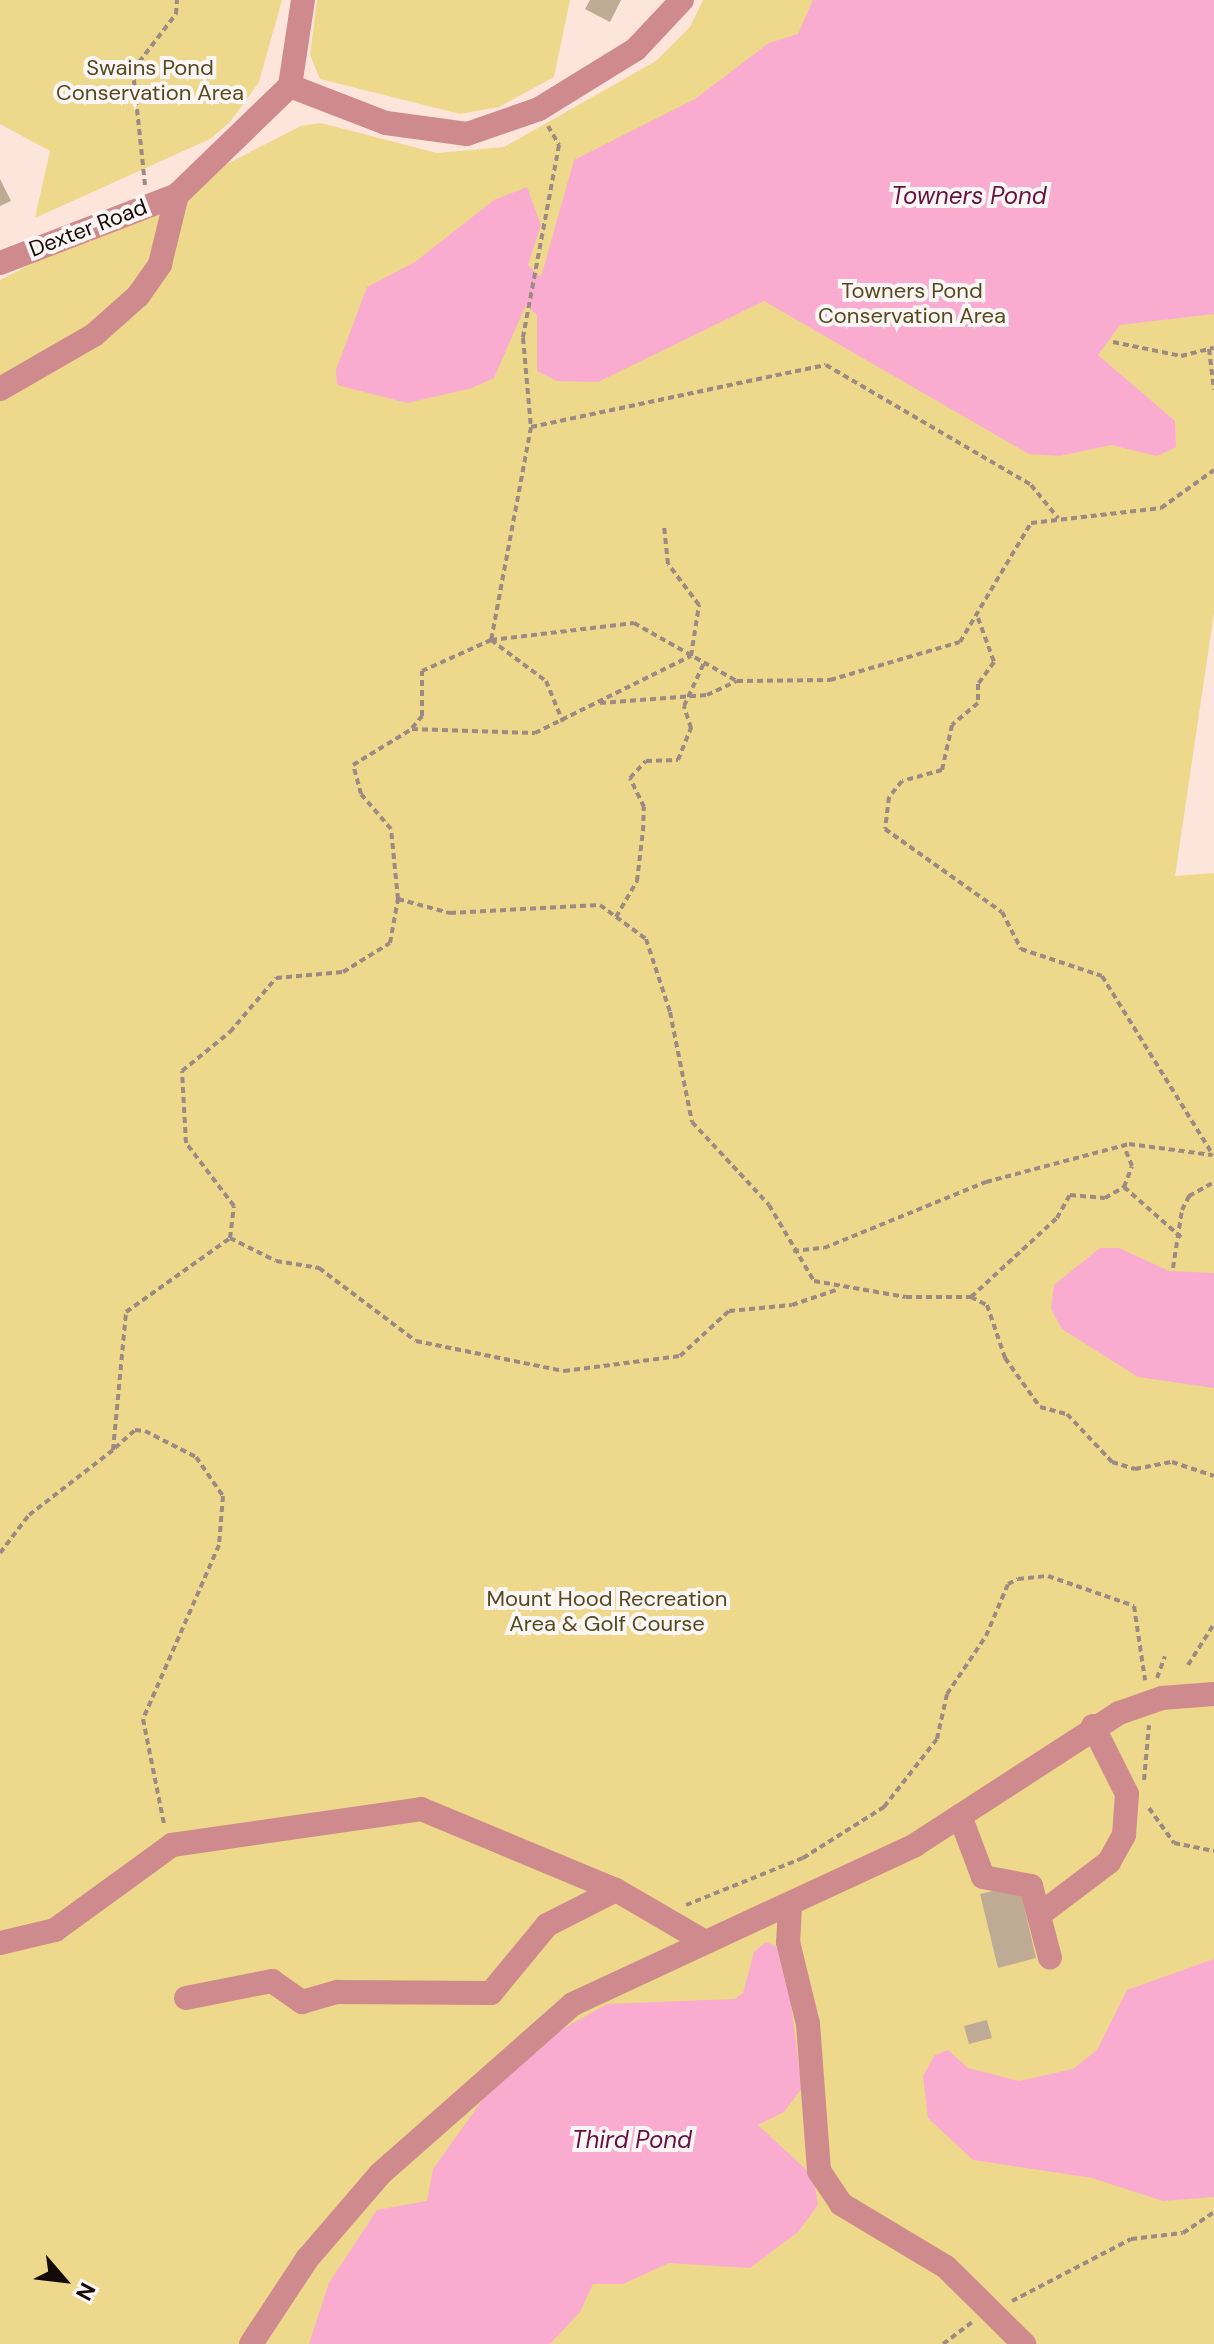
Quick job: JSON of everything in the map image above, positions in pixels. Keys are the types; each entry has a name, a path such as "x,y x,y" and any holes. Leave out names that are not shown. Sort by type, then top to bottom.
{"street":[{"path":"0,389 94,335 138,296 166,248 167,198 290,86 303,0"},
{"path":"290,86 386,123 467,134 539,109 648,40 682,0"},
{"name":"Dexter Road","path":"0,263 167,198"},
{"path":"251,2344 307,2259 380,2174 491,2070 573,2004 790,1906 960,1816 1093,1726 1154,1695 1214,1694"},
{"path":"1039,1915 1109,1862 1124,1835 1127,1794 1093,1726"},
{"path":"0,1943 55,1930 172,1845 421,1809 616,1890 652,1908 705,1942"},
{"path":"960,1816 977,1871 991,1880 1029,1884 1050,1958"},
{"path":"186,1998 272,1981 302,2002 338,1992 491,1993 547,1925 616,1890"},
{"path":"790,1906 788,1942 808,2024 819,2171 841,2204 946,2267 1024,2344"}],"path":[{"path":"167,198 145,184 133,70 176,14 177,0"},
{"path":"491,640 531,427 523,338 559,145"},
{"path":"1113,342 1181,356 1211,348 1214,390"},
{"path":"531,427 826,365 1031,485 1058,518"},
{"path":"600,703 690,697 737,681 830,680 880,669 960,642 978,618 1031,523 1161,508 1214,470"},
{"path":"664,527 668,564 699,605 691,656"},
{"path":"978,618 994,662 978,684 978,703 952,725 942,770 902,781 889,797 885,829 1002,912 1021,949 1102,976 1214,1156"},
{"path":"113,1450 126,1312 230,1238 234,1206 186,1143 182,1071 230,1032 276,978 343,972 390,943 398,899 391,829 361,794 353,765 412,729 422,716 422,671 491,640 634,623 737,681"},
{"path":"491,640 546,681 563,722"},
{"path":"412,729 535,733 563,722 691,656"},
{"path":"616,917 637,881 643,831 644,807 630,778 646,761 678,760 691,728 684,706 704,663"},
{"path":"398,899 450,913 600,905 646,939 670,1012 692,1122 769,1205 793,1251 814,1281 842,1288 971,1297 987,1305 1005,1358 1040,1407 1067,1414 1112,1462 1135,1469 1172,1462 1214,1476"},
{"path":"793,1251 824,1248 986,1182 1124,1146 1214,1156"},
{"path":"971,1297 1057,1218 1070,1195 1105,1198 1124,1187 1132,1166 1124,1146"},
{"path":"1173,1268 1189,1196 1214,1182"},
{"path":"1124,1187 1181,1237"},
{"path":"230,1238 276,1261 319,1268 416,1341 564,1371 680,1356 729,1311 792,1305 842,1288"},
{"path":"0,1553 29,1515 135,1430 145,1431 196,1457 223,1496 219,1545 143,1719 160,1802"},
{"path":"652,1908 690,1903 803,1858 884,1807 937,1739 947,1694 986,1636 1008,1584 1018,1579 1048,1576 1134,1606 1154,1695"},
{"path":"1188,1665 1214,1624"},
{"path":"1165,1656 1154,1695 1144,1792 1167,1838 1189,1851 1214,1851"},
{"path":"943,2344 992,2313 1131,2239 1183,2233 1214,2212"}],"green space":[{"name":"Swains Pond Conservation Area","path":"0,0 282,0 259,82 230,122 210,139 35,218 50,151 0,124"},
{"name":"Swains Pond Conservation Area","path":"317,0 570,0 554,77 499,107 460,114 320,79 310,55"},
{"name":"Mount Hood Recreation Area & Golf Course","path":"703,0 1214,0 1214,613 1175,876 1214,873 1214,2344 0,2344 0,280 301,126 321,123 437,153 504,147 656,61 690,27"}],"water":[{"name":"Towners Pond","path":"813,0 1214,0 1214,314 1120,325 1098,355 1175,421 1176,447 1157,456 1111,445 1060,456 1029,454 764,301 598,382 557,381 537,371 537,315 526,305 494,378 472,388 407,403 337,385 336,370 367,287 415,262 494,200 527,187 541,225 528,265 541,277 574,160 695,99 769,43 798,34"},
{"path":"1100,1248 1119,1248 1169,1271 1214,1273 1214,1388 1138,1377 1062,1329 1051,1309 1054,1285"},
{"name":"Third Pond","path":"766,1942 777,1947 790,1997 802,2088 784,2112 758,2125 813,2176 818,2205 798,2232 750,2268 669,2263 623,2284 593,2284 580,2312 550,2344 309,2344 329,2283 377,2210 427,2201 433,2169 486,2095 561,2030 607,2004 735,1999 743,1993 754,1952"},
{"path":"1214,1959 1214,2197 1163,2201 1092,2178 973,2160 928,2118 923,2076 935,2055 948,2050 968,2068 1019,2081 1073,2069 1097,2050 1127,1990"}],"building":[{"path":"590,0 621,0 610,22 585,9"},
{"path":"0,179 11,201 0,206"},
{"path":"1019,1885 1036,1958 998,1968 980,1894"},
{"path":"987,2020 992,2038 969,2044 964,2026"}],"park label":[{"name":"Towners Pond Conservation Area","path":"912,302"}]}
